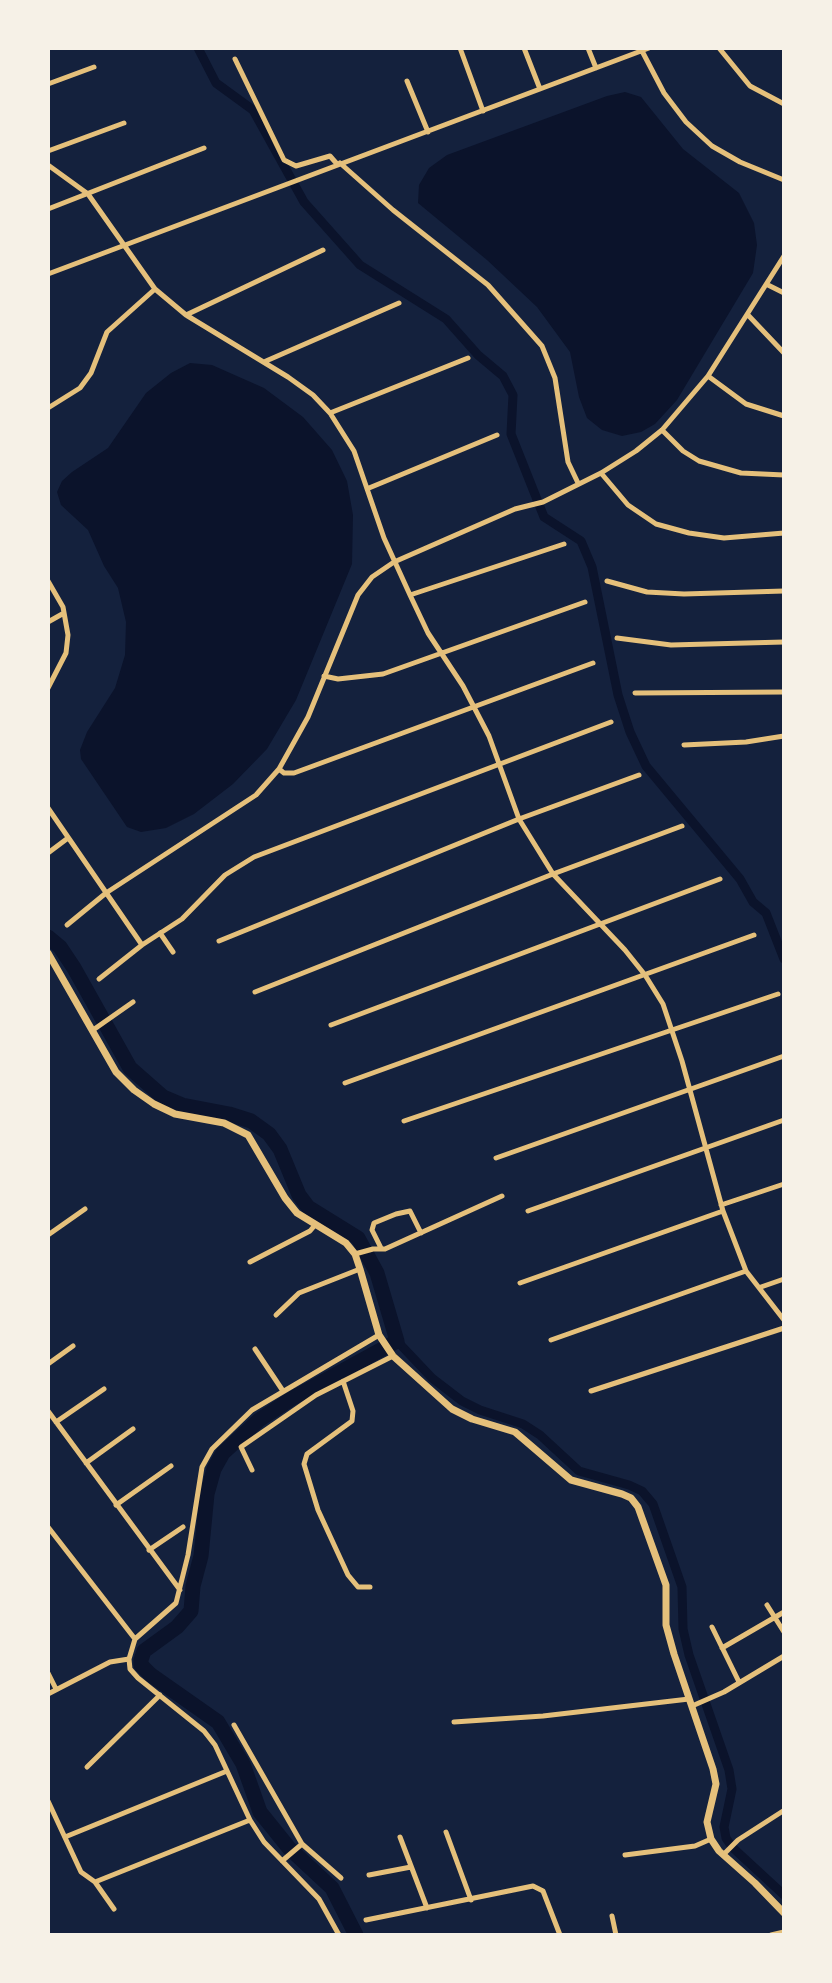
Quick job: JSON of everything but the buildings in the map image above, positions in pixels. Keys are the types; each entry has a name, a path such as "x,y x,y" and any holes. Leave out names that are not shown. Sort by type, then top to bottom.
{"street":[{"path":"460,48 483,111"},
{"path":"524,48 540,89"},
{"path":"588,48 596,68"},
{"path":"48,274 338,163 428,132 649,48"},
{"path":"719,48 750,86 784,104"},
{"path":"642,51 664,93 686,122 712,146 740,162 784,180"},
{"path":"235,59 284,160 296,165 327,156 333,158 393,210 488,285 542,346 555,378 568,462 578,483"},
{"path":"48,84 94,67"},
{"path":"407,81 428,132"},
{"path":"48,151 124,123"},
{"path":"48,209 204,148"},
{"path":"48,165 88,194 155,289 186,315 236,347 266,361 313,395 330,413 354,451 394,561 410,595 489,736 519,819 553,874 645,975 663,1004 690,1089 722,1208 746,1271 761,1287 784,1320"},
{"path":"186,315 323,250"},
{"path":"67,925 106,893 255,795 279,769 308,717 358,595 372,577 394,561 515,509 543,502 601,473 662,430 708,376 768,285 784,256"},
{"path":"768,285 784,293"},
{"path":"48,408 80,388 91,373 107,332 155,289"},
{"path":"266,361 399,303"},
{"path":"748,315 770,335 784,353"},
{"path":"330,413 468,358"},
{"path":"708,376 746,404 784,416"},
{"path":"662,430 682,452 699,461 741,473 784,475"},
{"path":"369,488 497,435"},
{"path":"601,473 628,505 656,524 688,533 724,538 784,533"},
{"path":"410,595 564,544"},
{"path":"48,581 64,613 68,635 66,653 48,688"},
{"path":"607,581 647,592 684,594 784,591"},
{"path":"324,676 338,679 383,674 585,602"},
{"path":"48,622 64,613"},
{"path":"617,638 671,645 784,642"},
{"path":"279,769 284,773 294,773 593,663"},
{"path":"635,693 784,692"},
{"path":"99,979 142,945 182,919 225,875 254,857 611,722"},
{"path":"684,745 746,742 784,736"},
{"path":"219,941 519,819 639,775"},
{"path":"48,808 142,945"},
{"path":"255,992 553,874 682,826"},
{"path":"48,853 68,838"},
{"path":"331,1025 720,879"},
{"path":"160,933 173,952"},
{"path":"345,1083 754,935"},
{"path":"48,953 94,1029 116,1072 154,1104 175,1114 224,1123 248,1135 285,1198 297,1213 346,1243 355,1254 382,1338 392,1354 452,1408 472,1419 516,1432 571,1480 631,1498 638,1507 666,1585 666,1625 693,1703 716,1784 707,1822 711,1839 784,1913"},
{"path":"404,1121 778,994"},
{"path":"94,1029 133,1002"},
{"path":"496,1158 784,1056"},
{"path":"528,1211 784,1120"},
{"path":"520,1283 784,1184"},
{"path":"355,1254 373,1248 385,1249 502,1196"},
{"path":"48,1235 85,1209"},
{"path":"381,1248 372,1230 374,1223 396,1214 410,1211 421,1233"},
{"path":"250,1262 310,1231 315,1225"},
{"path":"276,1315 299,1293 360,1269"},
{"path":"551,1340 746,1271"},
{"path":"761,1287 784,1279"},
{"path":"591,1391 784,1328"},
{"path":"339,1935 319,1899 264,1842 250,1820 215,1745 204,1731 130,1669 129,1659 135,1639 176,1603 188,1554 202,1467 212,1449 252,1410 382,1338"},
{"path":"48,1364 73,1346"},
{"path":"255,1349 283,1391"},
{"path":"252,1470 241,1447 316,1395 392,1354"},
{"path":"343,1381 353,1411 352,1421 307,1454 304,1466 318,1510 348,1575 358,1587 370,1587"},
{"path":"56,1422 104,1389"},
{"path":"48,1411 180,1590"},
{"path":"86,1463 133,1429"},
{"path":"116,1505 171,1466"},
{"path":"48,1527 135,1639"},
{"path":"150,1551 183,1527"},
{"path":"767,1605 784,1632"},
{"path":"722,1648 784,1612"},
{"path":"712,1627 739,1682"},
{"path":"454,1722 693,1703 715,1697 784,1656"},
{"path":"48,1694 110,1662 129,1659"},
{"path":"48,1673 56,1689"},
{"path":"87,1767 160,1695"},
{"path":"234,1725 301,1845 341,1878"},
{"path":"65,1837 227,1771"},
{"path":"48,1801 81,1872 95,1882 114,1909"},
{"path":"725,1853 733,1844 783,1811"},
{"path":"95,1882 250,1820"},
{"path":"446,1832 471,1900"},
{"path":"400,1838 427,1908"},
{"path":"626,1856 695,1846 711,1839"},
{"path":"283,1860 301,1845"},
{"path":"369,1875 411,1868"},
{"path":"366,1920 539,1887 543,1891 560,1935"},
{"path":"612,1916 616,1935"},
{"path":"771,1935 784,1932"}],"water":[{"path":"625,92 641,97 683,149 739,193 754,223 757,245 753,273 677,400 655,424 641,432 622,436 602,430 587,418 579,397 570,352 537,307 487,260 418,203 419,185 429,168 447,155 607,96"},
{"path":"190,363 212,365 264,388 303,417 332,450 347,481 353,515 352,564 296,700 267,749 233,784 194,814 166,828 141,832 127,827 81,759 80,750 87,732 115,688 125,655 126,622 118,588 104,566 88,530 61,505 57,492 62,481 72,472 108,448 146,393 171,373"}],"waterway":[{"path":"198,48 216,83 253,110 304,202 360,265 446,319 478,355 503,376 513,395 511,434 544,517 581,541 592,567 618,695 630,732 646,766 740,879 753,902 766,913 784,959"},
{"path":"48,937 60,947 74,968 130,1068 163,1097 182,1105 229,1114 251,1121 269,1134 280,1149 299,1195 308,1207 358,1238 377,1273 397,1341 291,1399 259,1420 223,1453 214,1469 207,1494 201,1556 193,1586 191,1611 177,1627 144,1651 141,1660 141,1665 151,1675 218,1722 243,1764 260,1812 289,1848 332,1888 356,1935"},
{"path":"397,1341 432,1378 462,1401 480,1410 523,1424 540,1435 579,1471 629,1485 642,1491 653,1504 682,1587 683,1629 689,1655 729,1770 732,1789 724,1827 726,1838 732,1847 784,1895"}]}
